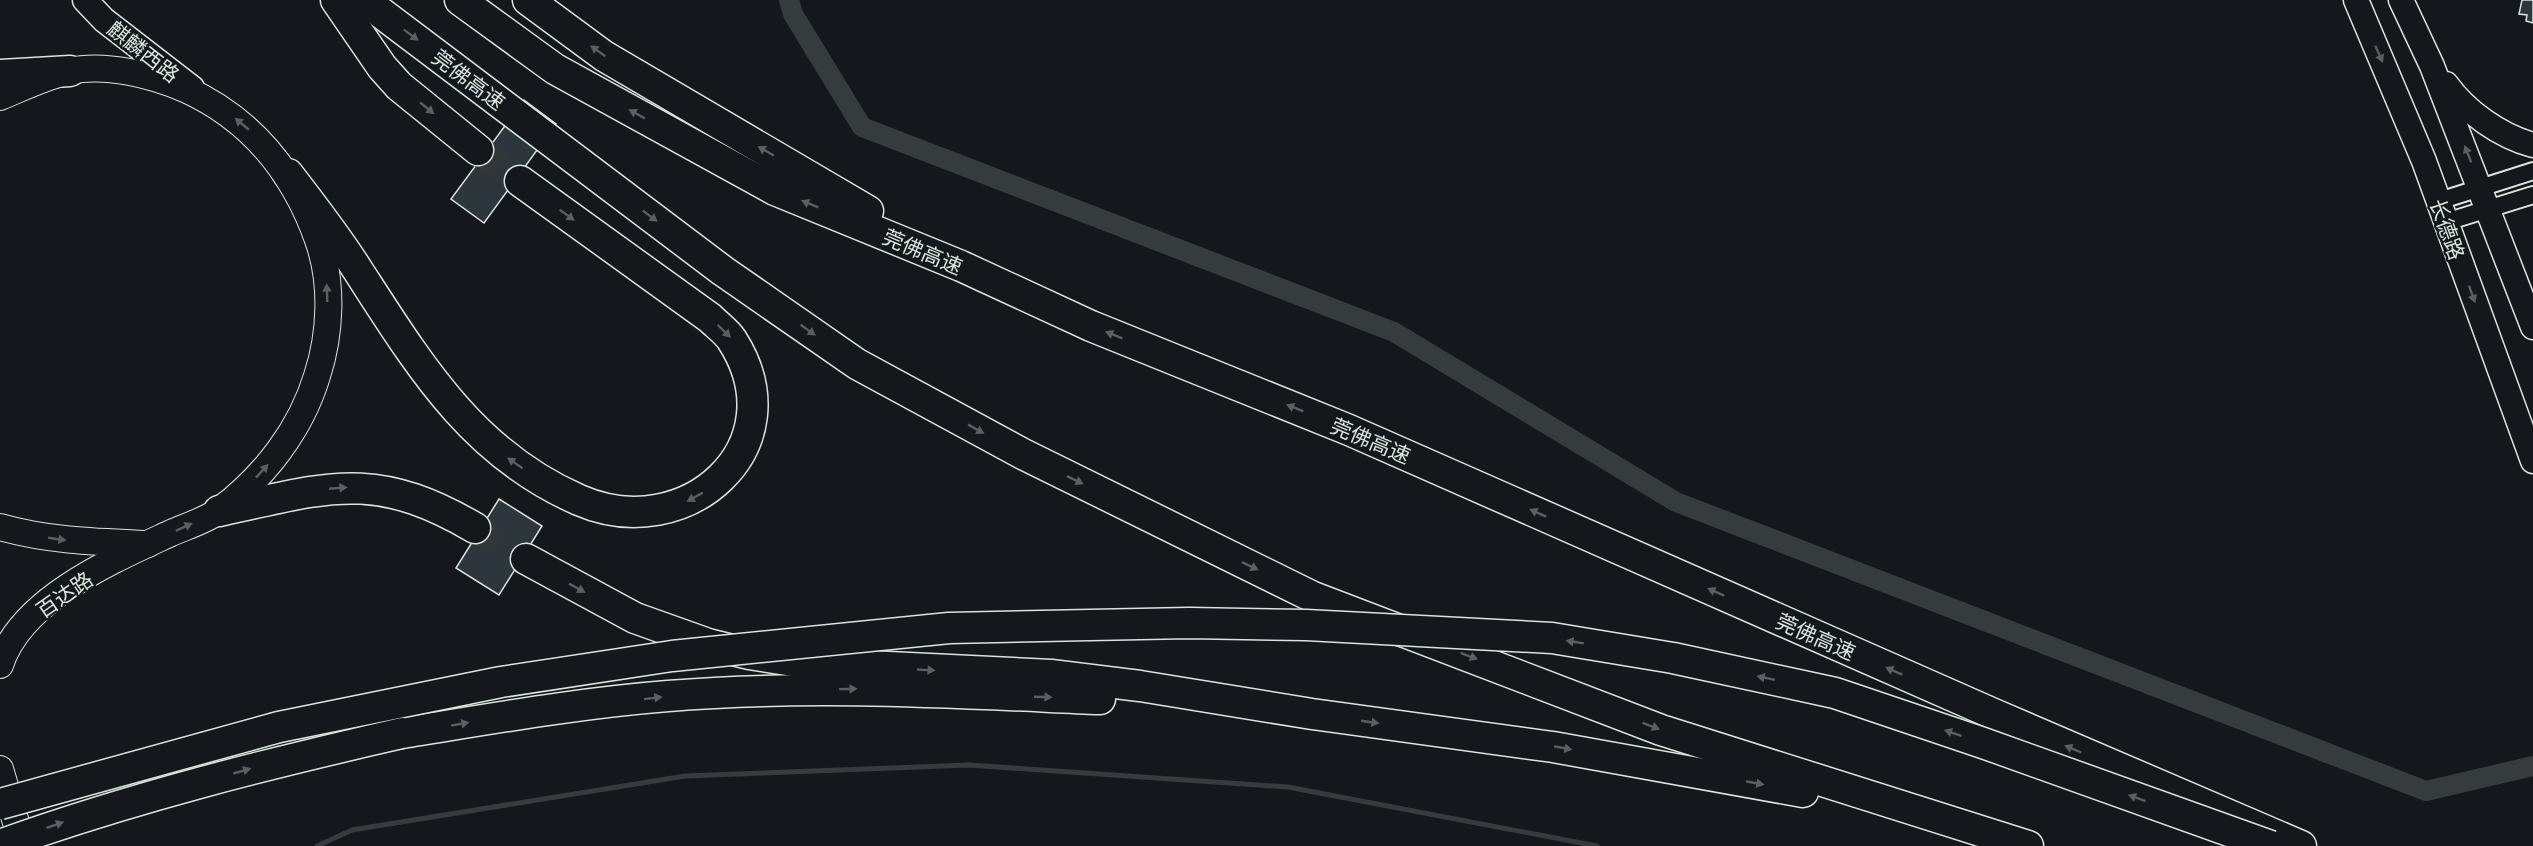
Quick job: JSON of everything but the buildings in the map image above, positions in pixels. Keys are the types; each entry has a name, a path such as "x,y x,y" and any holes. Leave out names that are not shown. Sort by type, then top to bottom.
{"highway":[{"path":"336,0 382,67 399,86 478,150"},
{"name":"莞佛高速","path":"364,0 723,271 857,364 1023,454 1313,597 1662,730 2015,842"},
{"name":"莞佛高速","path":"460,0 555,69 775,190 961,266 1091,326 1349,430 1985,711 2301,846"},
{"path":"528,0 604,56 961,266"},
{"path":"0,75 70,71"},
{"path":"288,174 331,230 405,345 439,392 491,446 548,484 598,507 622,512 663,510 702,493 737,457 753,415 752,390 745,364 732,339 710,318 520,181"},
{"path":"219,511 300,493 357,487 406,495 445,511 475,528"},
{"path":"526,559 635,618 708,644 749,654 806,663 1051,675 1553,747 1805,792 2015,842"},
{"path":"0,804 279,727 501,682 672,656 949,628 1190,623 1306,625 1552,638 1673,658 1835,693 1983,743 2271,846"},
{"path":"0,845 64,822 267,764 402,733 511,715 668,696 850,689 1127,700 1312,714"}],"main road":[{"name":"麒麟西路","path":"85,0 104,20 206,99"},
{"name":"长德路","path":"2356,0 2416,141 2533,461"},
{"path":"2401,0 2432,66 2533,327"},
{"path":"2432,66 2451,91 2472,112 2498,130 2533,145"},
{"name":"百达路","path":"0,97 70,71 94,69 130,72 171,83 206,99 239,121 265,145 288,174 308,210 321,246 327,285 328,321 322,361 313,392 295,428 276,455 219,511 149,544 66,588 27,620 11,642 0,665"},
{"path":"2533,278 2533,308"},
{"path":"0,527 33,536 74,542 149,544"},
{"path":"0,769 23,846"}],"street":[{"path":"2484,199 2533,171"},
{"path":"2442,212 2484,199 2533,195"}],"waterway":[{"path":"789,0 793,14 862,127 1394,332 1676,502 2426,791 2533,766"},
{"path":"317,846 352,830 685,776 969,765 1288,787 1597,846"}],"tunnel":[{"path":"478,150 520,181"},
{"path":"475,528 526,559"}]}
